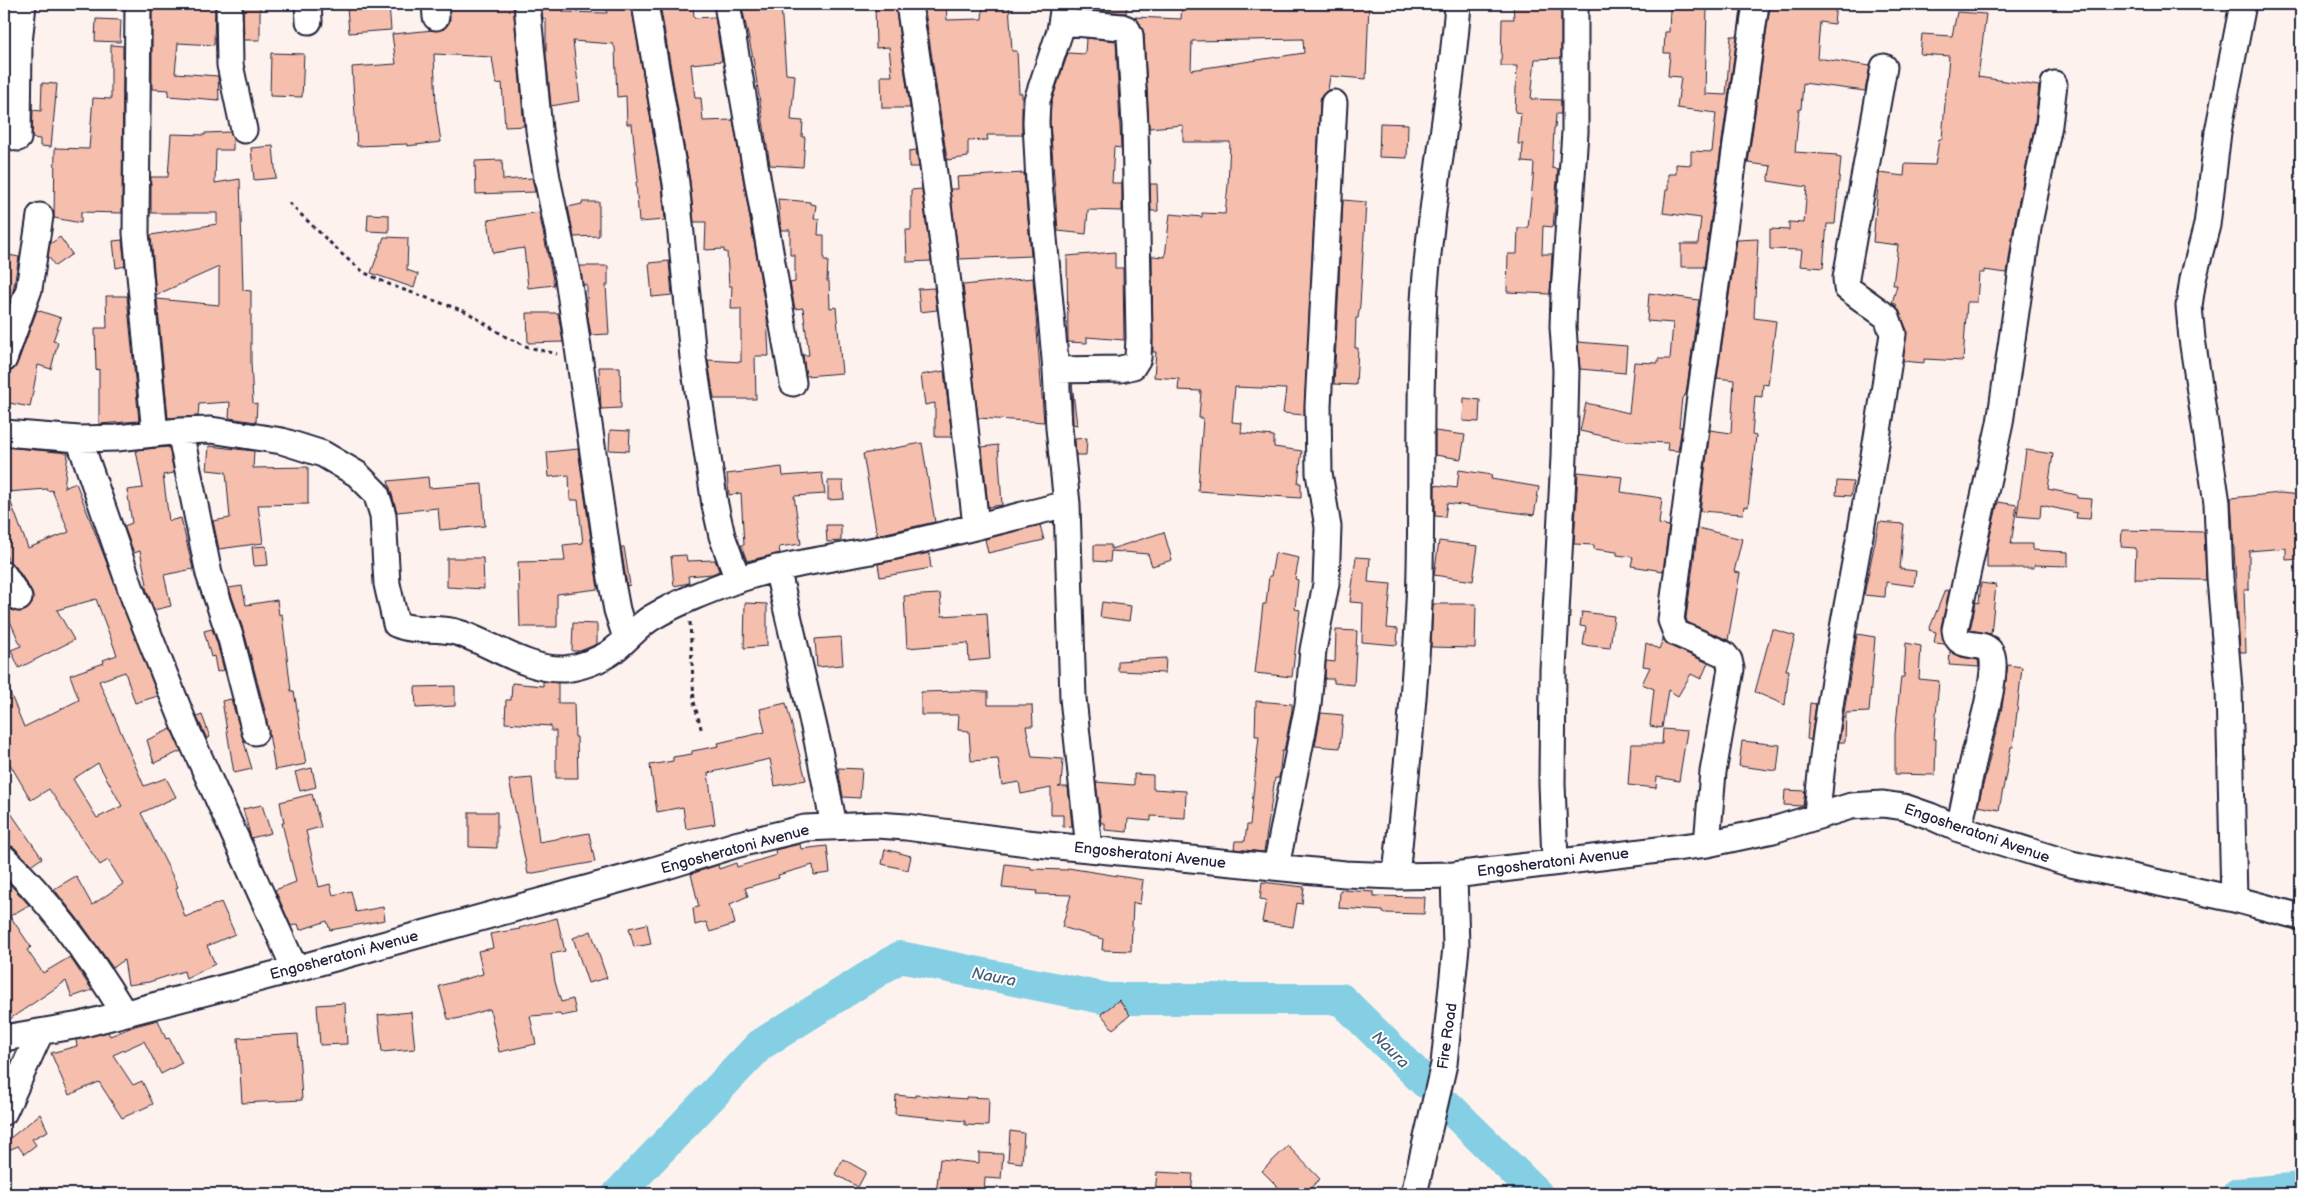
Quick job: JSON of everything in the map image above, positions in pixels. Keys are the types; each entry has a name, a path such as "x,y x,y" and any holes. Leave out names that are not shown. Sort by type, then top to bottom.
{"street":[{"path":"18,138 19,43 23,4"},
{"path":"138,4 136,233 155,434"},
{"path":"229,4 230,65 244,130"},
{"path":"527,4 539,130 568,278 611,578 617,610 626,638"},
{"path":"645,4 676,183 693,357 715,505 722,536 738,580"},
{"path":"727,4 793,383"},
{"path":"909,4 932,158 956,346 976,526"},
{"path":"1396,876 1407,768 1419,604 1424,303 1427,256 1429,228 1450,84 1458,4"},
{"path":"1555,861 1552,784 1553,670 1564,440 1564,294 1575,132 1575,4"},
{"path":"1707,844 1713,772 1731,668 1729,660 1724,654 1676,632 1671,620 1700,397 1756,4"},
{"path":"2234,899 2229,689 2220,578 2217,502 2192,339 2189,306 2193,279 2207,224 2218,132 2243,4"},
{"path":"1056,370 1121,369 1133,366 1138,358 1139,337 1135,125 1130,35 1127,29 1122,27 1063,13 1037,100 1036,122 1039,183 1067,504 1073,698 1090,849"},
{"path":"1817,815 1822,762 1836,663 1870,484 1892,334 1891,325 1887,318 1847,288 1846,278 1884,67"},
{"path":"1959,829 1992,674 1992,657 1989,649 1970,646 1960,642 1955,630 2000,423 2028,228 2049,125 2054,84"},
{"path":"1276,867 1308,705 1313,650 1326,584 1328,526 1317,448 1320,348 1334,103"},
{"path":"4,359 29,289 40,216"},
{"path":"4,433 79,439 117,438 180,431 212,430 282,441 323,454 357,474 376,493 383,516 387,584 396,624 419,630 457,632 521,659 563,669 578,667 594,661 613,650 650,619 688,599 738,580 777,568 894,546 1067,504"},
{"path":"180,431 209,574 231,639 255,732"},
{"path":"79,439 134,598 186,728 295,969"},
{"path":"777,568 817,740 834,826"},
{"path":"4,575 19,598"},
{"name":"Engosheratoni Avenue","path":"4,1038 80,1025 124,1014 654,870 736,845 806,828 834,826 906,827 1027,843 1276,867 1396,876 1454,874 1707,844 1773,830 1851,806 1883,804 1904,807 1959,829 2071,864 2234,899 2301,917"},
{"path":"4,858 51,908 100,973 124,1014"},
{"name":"Fire Road","path":"1414,1194 1444,1064 1456,947 1454,874"},
{"path":"4,1112 40,1032"}],"path":[{"path":"289,203 345,257 365,273 393,286 467,312 506,337 528,347 580,360"},
{"path":"688,599 694,702 702,732"}],"building":[{"path":"152,4 215,4 214,45 178,43 175,73 218,76 219,100 168,96 169,90 152,89"},
{"path":"243,4 260,4 260,40 244,40"},
{"path":"389,4 391,30 349,33 347,6"},
{"path":"471,4 513,4 524,126 505,127 502,83 496,84 492,57 434,54 436,108 441,142 407,146 407,144 357,146 352,67 396,64 392,34 444,29 449,23 450,6 471,6"},
{"path":"541,4 563,4 563,12 607,13 606,7 631,4 662,185 665,220 639,222 636,182 638,181 632,124 627,124 626,96 617,97 615,48 613,44 573,41 580,101 551,106 546,54 546,19 543,19"},
{"path":"660,4 693,4 694,18 715,17 722,61 691,64 695,98 701,98 703,121 733,120 767,317 769,356 755,356 756,399 714,399 708,360 741,362 741,309 731,309 732,286 729,286 727,252 724,252 724,249 705,250 706,222 694,222 690,181"},
{"path":"875,4 895,4 910,108 882,108 881,76 892,76 889,47 876,48"},
{"path":"924,4 946,4 947,20 982,19 983,4 1009,4 1012,51 1017,51 1019,93 1022,93 1022,135 987,135 988,140 968,141 968,157 947,160"},
{"path":"1080,4 1127,4 1126,13 1080,9"},
{"path":"1182,4 1369,4 1366,79 1330,76 1328,90 1322,95 1320,102 1304,415 1283,413 1286,389 1235,387 1232,422 1242,423 1241,433 1274,436 1274,447 1302,451 1298,483 1301,483 1301,498 1198,491 1203,418 1199,418 1201,391 1178,390 1179,379 1154,377 1156,352 1153,352 1152,256 1165,257 1170,214 1202,217 1202,213 1225,214 1228,185 1230,142 1183,142 1183,125 1149,128 1144,34 1140,23 1134,17 1181,19","holes":["1303,39 1304,53 1191,70 1192,41"]},
{"path":"1513,4 1561,4 1561,58 1535,59 1531,99 1561,100 1561,114 1556,114 1554,128 1552,168 1558,169 1553,227 1543,226 1542,254 1552,254 1550,294 1507,292 1508,254 1517,254 1518,228 1528,228 1534,163 1522,162 1523,144 1518,144 1521,113 1515,112 1517,66 1501,66 1502,19 1514,19"},
{"path":"1675,4 1699,4 1699,7 1707,7 1705,94 1726,95 1731,36 1737,36 1704,267 1681,267 1681,244 1698,244 1701,218 1663,213 1666,190 1668,190 1668,174 1676,174 1676,164 1691,165 1691,151 1712,152 1716,113 1677,108 1681,77 1668,76 1670,53 1664,53 1665,32 1669,32 1670,9 1675,9"},
{"path":"1791,4 1836,4 1834,24 1820,22 1817,58 1870,66 1865,91 1803,83 1795,152 1837,155 1836,157 1841,158 1835,224 1827,224 1823,268 1800,266 1802,250 1770,249 1770,229 1789,230 1789,222 1804,223 1807,187 1768,181 1771,166 1748,163 1770,6 1791,7"},
{"path":"781,5 786,74 795,75 791,120 803,121 802,137 805,137 803,167 770,165 753,58 742,7"},
{"path":"1957,12 1986,14 1978,77 2039,86 2035,123 2014,225 2007,273 1984,270 1984,273 1979,273 1977,302 1967,302 1963,361 1924,359 1924,363 1903,361 1907,330 1896,304 1892,303 1897,285 1893,285 1898,245 1873,242 1879,173 1904,176 1905,164 1935,165 1939,139 1942,139 1949,56 1920,54 1922,34 1952,36"},
{"path":"96,19 121,20 120,42 95,41"},
{"path":"1086,38 1116,41 1121,148 1114,147 1112,183 1122,183 1122,211 1088,210 1086,234 1058,231 1050,122 1051,103 1068,53 1085,54"},
{"path":"111,45 123,46 122,213 81,212 81,223 54,218 55,148 89,149 93,98 111,99"},
{"path":"271,53 304,54 302,97 270,96"},
{"path":"42,83 57,84 51,147 40,146 40,139 32,138 33,110 41,111"},
{"path":"1380,123 1408,124 1407,158 1379,157"},
{"path":"230,132 233,139 233,150 216,150 215,183 240,179 243,290 251,291 251,362 253,403 257,404 256,422 229,418 230,402 199,404 198,416 168,418 157,299 219,305 219,267 156,295 151,235 217,224 217,213 151,213 151,177 168,177 171,134 205,135 205,133"},
{"path":"273,146 276,178 254,180 251,148"},
{"path":"916,150 919,167 909,167 909,151"},
{"path":"502,160 503,180 532,178 535,192 476,194 475,161"},
{"path":"1024,173 1031,256 959,259 950,189 958,189 957,177"},
{"path":"1150,184 1157,184 1158,211 1151,211"},
{"path":"922,189 931,261 907,262 906,230 911,230 911,190"},
{"path":"778,199 810,202 810,204 816,205 814,219 819,219 818,235 824,235 824,261 828,261 827,281 829,281 830,308 836,307 842,373 806,376 803,355 809,355 803,308 795,309 790,283 795,282 795,255 790,255 790,230 781,230"},
{"path":"1343,200 1366,202 1360,305 1358,318 1356,318 1355,348 1358,348 1356,385 1334,384"},
{"path":"582,202 599,202 599,236 574,237 568,207 582,204"},
{"path":"539,212 554,285 528,288 524,248 493,253 488,220"},
{"path":"368,214 389,215 389,232 367,231"},
{"path":"60,237 72,254 55,266 48,256 50,244"},
{"path":"384,237 408,238 407,270 418,274 414,288 371,273"},
{"path":"1758,239 1754,318 1776,321 1768,385 1763,384 1762,397 1755,396 1752,435 1756,436 1748,507 1744,506 1743,514 1700,511 1710,430 1731,433 1734,380 1717,378 1737,240"},
{"path":"122,240 125,266 116,268 113,241"},
{"path":"1115,252 1115,268 1123,268 1124,340 1087,337 1087,343 1068,342 1067,256"},
{"path":"4,254 19,257 13,291 4,317"},
{"path":"669,261 672,295 652,297 649,263"},
{"path":"580,266 608,266 608,285 606,285 609,334 591,335 587,312 587,285 583,285"},
{"path":"1033,278 1044,422 978,418 963,285"},
{"path":"934,288 937,310 920,312 918,289"},
{"path":"1649,293 1699,300 1686,394 1682,398 1679,427 1682,427 1678,451 1667,450 1668,443 1626,441 1580,431 1586,403 1629,413 1634,362 1658,363 1658,359 1670,359 1673,323 1647,321"},
{"path":"106,296 127,296 139,421 99,424 99,369 96,370 95,328 107,328"},
{"path":"37,310 61,318 53,341 58,342 51,369 38,365 30,407 4,402 4,373 13,370 17,364"},
{"path":"527,313 558,313 563,342 528,343"},
{"path":"1578,342 1627,346 1625,373 1580,369"},
{"path":"599,367 620,367 621,408 601,409"},
{"path":"944,371 952,437 935,437 935,403 925,405 921,375"},
{"path":"1072,384 1077,425 1073,424"},
{"path":"1464,398 1480,400 1479,422 1463,421"},
{"path":"610,430 630,431 629,451 609,450"},
{"path":"1435,431 1465,435 1461,459 1435,455"},
{"path":"1087,438 1086,455 1076,455 1075,439"},
{"path":"922,443 935,522 877,535 863,454"},
{"path":"998,445 1002,505 988,507 982,447"},
{"path":"209,446 254,451 253,468 308,467 308,504 258,505 263,543 219,549 213,521 230,518 226,472 207,470"},
{"path":"5,447 68,453 64,488 76,483 158,696 135,703 125,672 99,681 144,786 166,778 176,797 141,813 178,887 176,888 185,917 221,902 235,934 207,946 215,964 186,979 184,971 149,982 128,985 124,960 113,968 54,889 76,876 92,905 123,884 108,860 100,865 49,789 31,800 4,754 4,678 24,727 79,700 70,675 104,663 103,660 117,655 96,599 57,610 74,640 19,668 11,650 21,646 5,610 10,608 19,612 26,610 32,604 33,597 31,590 16,567 9,562 4,551","holes":["47,489 48,491 52,490 69,532 28,548 7,492","98,763 122,806 97,818 73,779"]},
{"path":"169,447 174,473 163,475 169,521 181,518 193,569 164,575 171,606 154,610 145,585 147,584 140,551 134,553 124,526 132,523 127,490 143,488 136,450"},
{"path":"578,449 598,589 557,594 557,627 520,627 518,562 565,561 563,545 583,543 578,500 570,500 569,475 549,477 547,452"},
{"path":"2026,450 2053,454 2048,489 2077,495 2077,498 2092,499 2090,519 2076,518 2077,513 2041,505 2040,518 2017,516"},
{"path":"782,467 783,476 822,473 825,494 794,496 801,544 779,547 780,553 747,561 741,545 744,545 741,493 729,495 727,474"},
{"path":"1459,470 1492,475 1491,479 1539,487 1534,515 1447,503 1445,517 1435,516 1435,485 1457,488"},
{"path":"1578,472 1623,477 1621,492 1662,498 1659,524 1669,526 1663,571 1631,566 1633,557 1617,555 1617,552 1594,549 1594,545 1574,544"},
{"path":"428,477 429,488 482,484 485,526 440,530 438,508 397,512 388,481"},
{"path":"828,481 843,481 844,499 828,500"},
{"path":"1837,481 1853,482 1851,496 1836,495"},
{"path":"2280,493 2301,495 2301,559 2286,560 2286,548 2249,551 2249,590 2244,590 2246,652 2240,652 2231,498"},
{"path":"1998,502 2017,505 2011,544 2033,544 2033,550 2068,552 2068,566 2034,565 2034,568 1987,568 1987,549"},
{"path":"1879,522 1904,524 1900,569 1916,571 1914,586 1886,582 1885,597 1864,595"},
{"path":"826,525 841,525 841,541 827,542"},
{"path":"1040,525 1044,540 988,553 985,539"},
{"path":"1698,528 1742,539 1734,572 1740,573 1728,640 1687,622"},
{"path":"2122,530 2204,532 2206,580 2135,579 2136,548 2121,547"},
{"path":"1164,532 1172,560 1152,566 1148,554 1111,551 1110,562 1094,561 1094,545 1111,545 1111,549"},
{"path":"1439,541 1478,546 1473,581 1434,575"},
{"path":"266,546 268,565 254,566 252,547"},
{"path":"621,547 624,547 630,585 627,586"},
{"path":"929,553 931,568 880,577 878,564"},
{"path":"1275,553 1299,558 1295,579 1298,580 1295,609 1300,610 1292,677 1255,673 1263,604 1266,604 1269,576 1271,576"},
{"path":"686,555 687,561 715,560 719,571 712,574 688,576 689,583 674,586 671,556"},
{"path":"1356,557 1370,558 1368,582 1391,584 1387,628 1398,629 1397,645 1362,642 1363,603 1350,602"},
{"path":"447,558 483,558 484,589 447,587"},
{"path":"1981,583 1996,585 1991,634 1970,630 1976,602 1979,603"},
{"path":"242,586 246,605 277,600 279,615 282,614 291,691 294,691 306,764 275,770 266,715 245,635 229,588"},
{"path":"1945,590 1949,591 1941,627 1945,644 1934,643 1936,632 1929,630"},
{"path":"940,594 942,616 987,613 990,659 969,661 968,643 907,648 904,596"},
{"path":"1102,602 1131,606 1129,621 1100,617"},
{"path":"745,603 767,604 767,646 744,648"},
{"path":"1433,604 1476,604 1475,648 1431,647"},
{"path":"1582,612 1614,616 1610,648 1583,645 1586,627 1580,626"},
{"path":"573,623 597,624 597,644 580,651 572,651"},
{"path":"212,629 224,670 217,672 214,656 211,657 204,631"},
{"path":"1772,629 1795,636 1786,670 1789,670 1785,705 1755,692"},
{"path":"1336,630 1357,631 1354,685 1334,683 1334,679 1325,679 1326,661 1335,662"},
{"path":"1857,634 1875,637 1869,712 1846,713 1845,742 1839,742"},
{"path":"841,637 843,665 817,667 815,639"},
{"path":"1663,639 1670,646 1708,663 1701,679 1691,674 1678,696 1668,690 1662,728 1650,726 1654,689 1642,684 1650,667 1643,666 1646,643 1659,649"},
{"path":"1906,643 1921,646 1919,679 1939,681 1934,739 1936,739 1935,775 1895,774 1895,734 1901,677 1904,677"},
{"path":"1950,651 1961,657 1978,660 1979,667 1949,665"},
{"path":"1166,658 1165,673 1118,671 1118,661"},
{"path":"2008,665 2022,667 2013,747 2011,747 1999,810 1978,806 2002,707"},
{"path":"543,681 558,683 558,703 574,703 578,778 556,778 556,731 551,731 551,726 505,723 506,700 511,700 512,683 543,686"},
{"path":"455,686 455,706 416,708 415,687"},
{"path":"921,692 988,692 988,705 1032,705 1033,726 1026,726 1032,757 1063,759 1061,786 1058,787 1068,787 1072,826 1063,827 1063,815 1051,815 1051,788 1021,794 1019,782 1002,785 998,759 971,761 969,731 958,730 959,715 921,715"},
{"path":"231,699 252,769 234,773 222,701"},
{"path":"1256,701 1292,704 1284,751 1282,751 1279,778 1275,778 1264,852 1234,849 1235,841 1245,841 1247,825 1250,825 1259,736 1255,736"},
{"path":"786,703 806,780 775,786 770,759 708,773 715,824 686,829 683,807 657,812 650,765 673,761 673,757 692,754 692,751 719,746 718,743 765,732 760,709"},
{"path":"1810,703 1816,704 1811,740 1807,739"},
{"path":"1321,713 1343,715 1340,748 1315,746"},
{"path":"202,715 210,737 207,739 197,717"},
{"path":"171,729 181,751 154,763 147,740"},
{"path":"1663,729 1687,731 1679,781 1657,777 1656,788 1628,785 1631,744 1662,744"},
{"path":"1742,741 1780,745 1777,771 1739,766"},
{"path":"312,768 316,787 300,791 295,772"},
{"path":"838,768 862,769 860,798 843,797"},
{"path":"1134,774 1153,775 1153,789 1186,791 1185,818 1151,816 1151,821 1128,819 1127,832 1105,830 1105,823 1101,823 1096,782 1134,785"},
{"path":"532,778 539,842 589,833 595,862 528,874 509,780"},
{"path":"1785,790 1805,791 1803,806 1784,805"},
{"path":"312,794 321,827 306,831 319,887 330,884 333,895 351,891 356,912 383,907 385,920 330,930 327,921 300,930 298,924 291,926 275,890 296,882 282,823 284,823 280,802"},
{"path":"4,803 42,858 32,865 14,847 4,844"},
{"path":"262,805 271,833 251,838 243,809"},
{"path":"469,812 497,812 497,848 469,847"},
{"path":"800,844 801,849 827,846 830,873 814,875 813,865 778,875 779,878 745,888 748,896 730,904 735,924 710,932 706,922 695,925 693,908 699,907 691,874 718,865 719,869 736,863 737,867 776,855 775,850"},
{"path":"885,849 911,856 908,870 882,864"},
{"path":"1005,864 1031,867 1031,869 1068,870 1068,868 1143,880 1140,904 1133,903 1131,951 1102,950 1103,939 1062,927 1071,895 1036,894 1037,891 1002,888"},
{"path":"4,878 29,905 10,916 31,947 27,950 43,973 70,957 92,990 72,997 66,981 4,1023"},
{"path":"1262,882 1304,887 1302,904 1297,903 1293,927 1262,922 1266,900 1260,899"},
{"path":"1340,890 1374,892 1374,896 1425,897 1424,914 1383,913 1383,911 1339,908"},
{"path":"557,918 565,951 551,954 555,982 561,1002 573,999 576,1013 561,1016 560,1014 530,1016 536,1044 499,1052 490,1009 456,1019 448,1019 439,986 483,974 478,951 493,948 490,934 520,929"},
{"path":"647,924 651,944 634,947 629,928"},
{"path":"591,931 607,978 588,983 573,938"},
{"path":"1119,1000 1130,1015 1113,1029 1101,1014"},
{"path":"345,1003 347,1044 320,1045 317,1005"},
{"path":"411,1012 415,1049 382,1052 378,1015"},
{"path":"158,1020 166,1039 169,1038 182,1063 161,1074 144,1041 113,1055 133,1085 142,1081 153,1104 122,1118 99,1082 69,1095 51,1053 77,1046 76,1040 108,1032 110,1036 135,1026"},
{"path":"298,1034 302,1100 242,1103 238,1038"},
{"path":"896,1095 966,1099 966,1097 989,1098 988,1126 965,1125 965,1121 895,1114"},
{"path":"40,1114 48,1131 32,1139 36,1145 24,1154 18,1146 4,1152 4,1143"},
{"path":"1010,1131 1024,1133 1022,1163 1008,1161"},
{"path":"1288,1146 1320,1179 1304,1194 1285,1194 1262,1171"},
{"path":"979,1153 1003,1154 1001,1179 985,1178 984,1194 936,1194 940,1159 979,1163"},
{"path":"843,1159 866,1172 858,1187 835,1174"},
{"path":"1157,1172 1193,1174 1191,1194 1155,1194"}],"waterway":[{"name":"Naura","path":"618,1194 760,1045 900,957 1108,999 1341,999 1425,1082"},
{"name":"Naura","path":"1449,1107 1537,1194"},
{"name":"Naura","path":"2238,1194 2301,1188"}]}
